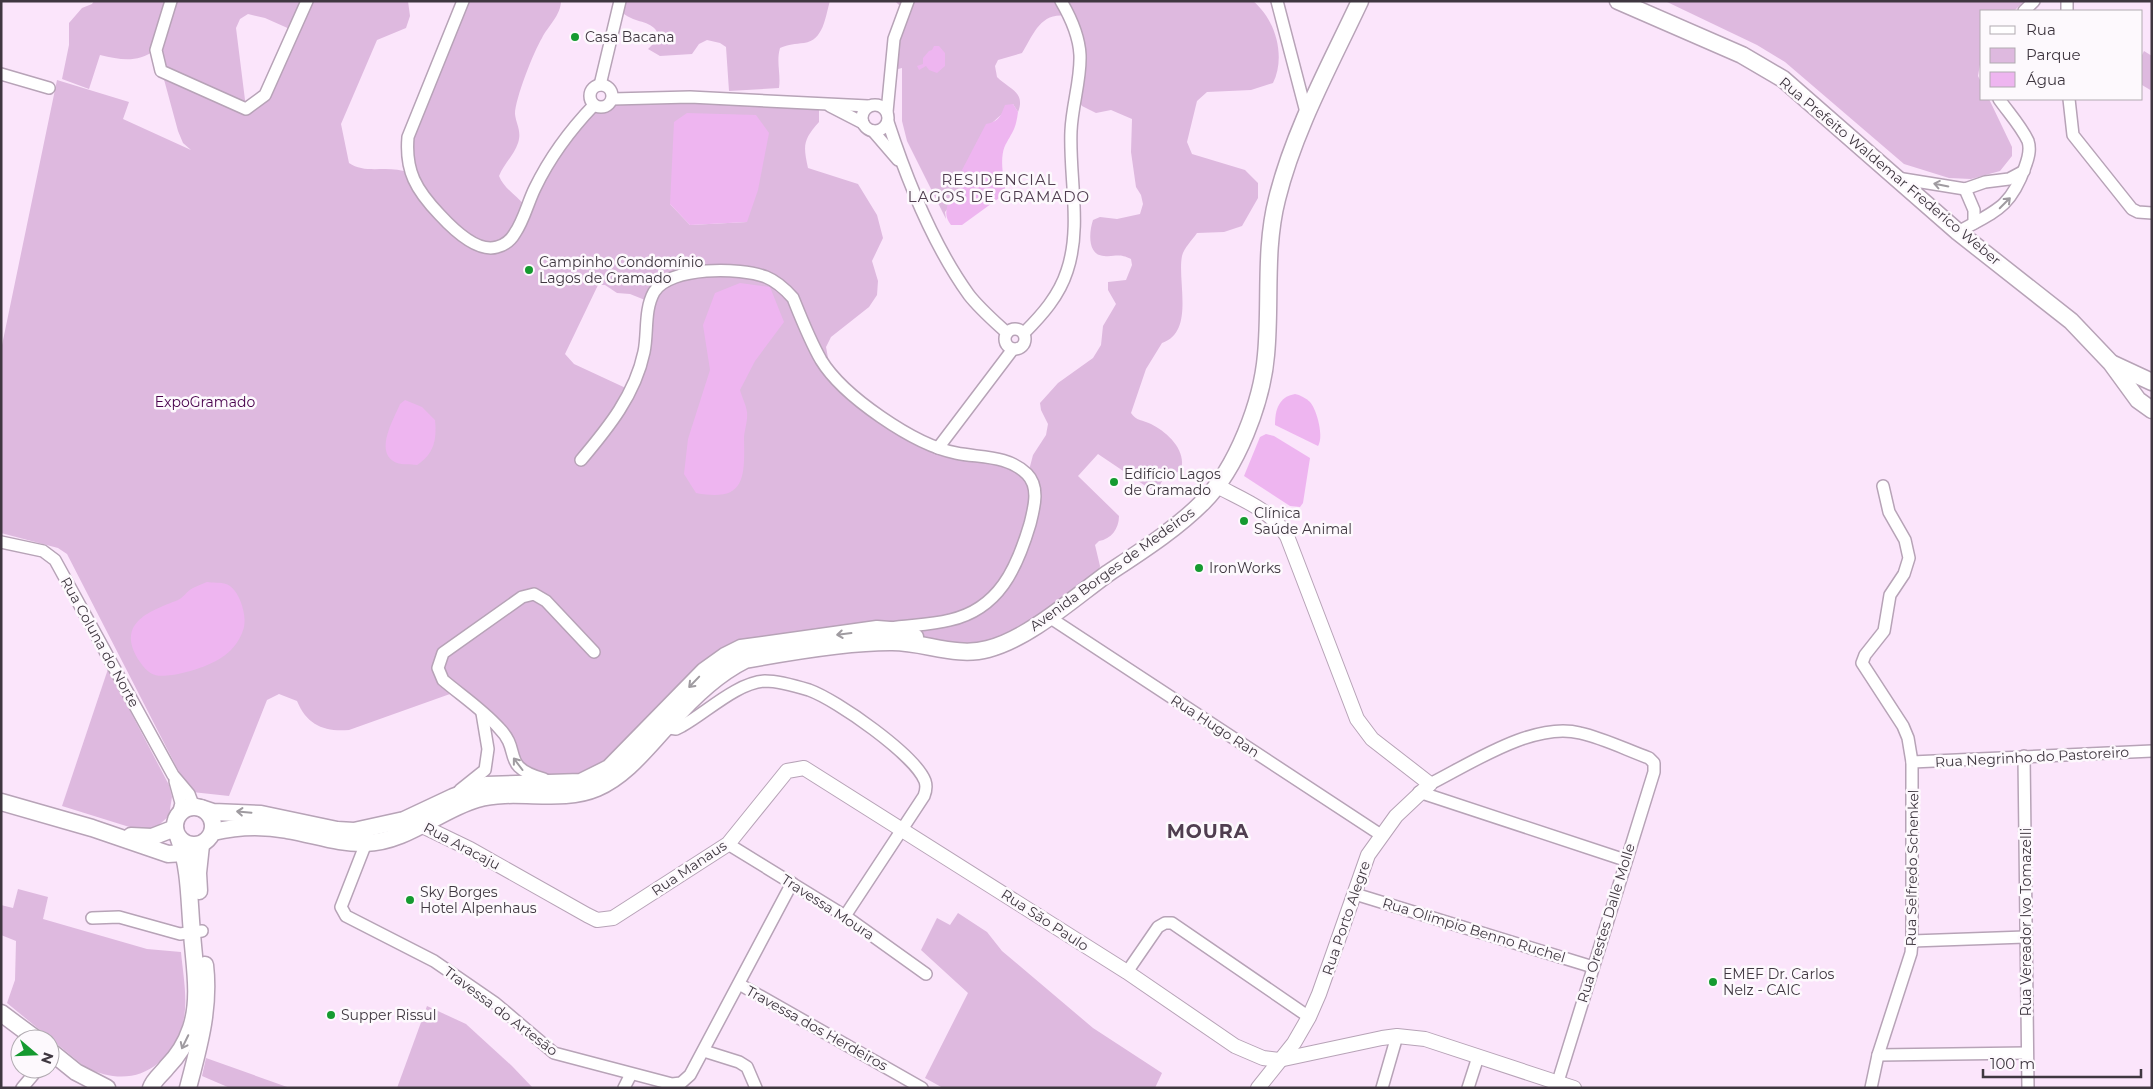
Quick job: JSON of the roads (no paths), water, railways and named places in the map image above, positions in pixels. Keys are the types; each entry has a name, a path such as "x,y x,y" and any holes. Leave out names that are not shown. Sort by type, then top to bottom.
{"main road":[{"name":"Avenida Borges de Medeiros","path":"201,808 213,812 233,811 279,817 337,830 354,831 404,820 453,797 486,785 581,782 609,768 670,724 704,671 725,656 741,648 878,636 898,642 941,650 974,652 990,649 1008,642 1049,617 1191,513 1217,486 1244,435 1264,376 1272,220 1286,170 1307,116 1360,1"},
{"name":"Rua Prefeito Waldemar Frederico Weber","path":"1618,1 1764,66 1803,95 1958,232 2071,321 2111,363"},
{"path":"2111,363 2126,372 2152,382"},
{"path":"2111,363 2129,389 2152,410"},
{"name":"Avenida Borges de Medeiros","path":"903,629 941,650"},
{"path":"878,636 903,629"},
{"name":"Avenida Borges de Medeiros","path":"213,832 249,826 263,826 341,841 366,843 394,836 424,825 477,799 503,794 577,793 596,788 612,780 632,763 670,724 731,667 745,660 878,636"},
{"path":"1,802 92,828 178,857 188,875"},
{"path":"92,828 143,838 185,838 208,840 213,832 211,818 201,808 189,808 185,838 188,875 207,1003 203,1031 188,1088"},
{"path":"366,843 363,838 364,835 374,828"},
{"path":"168,854 185,838"},
{"path":"150,1084 178,1055 191,1028 196,994 198,873 185,838"},
{"path":"1,1013 23,1029"},
{"path":"60,1061 81,1075 107,1088"},
{"path":"60,1065 80,1088"},
{"path":"150,1084 168,1077 175,1079 183,1088"}],"street":[{"path":"171,1 156,50 161,71 246,109 265,95 307,1"},
{"path":"463,1 408,137 406,158 420,190 439,214 456,230 473,242 486,247 497,247 508,242 516,233 534,189 553,154 594,105"},
{"path":"594,105 590,93 600,85 620,1"},
{"path":"908,1 894,39 890,71 888,117 902,164 954,272 970,296 1007,333"},
{"path":"938,448 1013,349 1024,345 1024,334 1061,288 1072,251 1071,128 1080,55 1078,37 1061,1"},
{"path":"1278,1 1307,116"},
{"path":"2025,10 2034,1"},
{"path":"863,123 862,114 872,105 890,71"},
{"path":"1,74 48,88"},
{"path":"600,85 608,88 612,99"},
{"path":"594,105 602,107 612,99 690,97 872,105 888,117"},
{"path":"1958,232 2005,206 2017,189 2024,171 2030,150 2028,141 2000,100"},
{"path":"2069,100 2073,135 2132,209 2138,212 2152,213"},
{"path":"824,103 863,123 874,131 902,164"},
{"path":"874,131 882,129 888,117"},
{"path":"1896,178 1965,189 1986,182 2009,179 2024,171"},
{"path":"1965,189 1974,210 1974,223"},
{"path":"581,460 614,420 636,378 644,353 650,302 654,292 668,280 695,271 765,276 777,283 793,298 821,359 843,387 892,423 918,439 938,448 1013,463 1028,474 1034,486 1034,510 1022,550 1013,571 998,594 964,616 950,621 903,629"},
{"path":"1007,333 1014,329 1024,334"},
{"path":"1007,333 1006,344 1013,349"},
{"path":"1217,486 1265,512 1278,523 1287,536 1357,720 1372,739 1424,788 1625,860"},
{"name":"Rua Selfredo Schenkel","path":"1871,1088 1878,1055 1907,968 1912,941 1912,762 1908,738 1862,663 1884,631 1890,595 1904,574 1909,558 1906,540 1889,512 1883,486"},
{"name":"Rua Coluna do Norte","path":"1,542 43,551 55,560 173,775 190,794 192,802 201,808"},
{"path":"560,784 532,776 517,767 505,734 444,680 438,668 443,653 522,597 534,594 546,601 594,652"},
{"name":"Rua Hugo Ran","path":"1049,617 1381,835"},
{"path":"670,724 753,683 772,682 810,690 830,700 871,726 900,752 924,780 926,788 924,796 844,916"},
{"path":"453,797 485,770 488,749 482,713"},
{"name":"Rua Porto Alegre","path":"1258,1088 1294,1043 1309,1017 1368,855 1381,835 1424,788 1523,738 1558,732 1579,732 1649,758 1654,763"},
{"name":"Rua Negrinho do Pastoreiro","path":"1912,762 2152,751"},
{"name":"Rua Vereador Ivo Tomazelli","path":"2024,756 2028,1088"},
{"name":"Rua Orestes Dalle Molle","path":"1557,1085 1625,860 1654,772 1654,763"},
{"name":"Rua Manaus","path":"597,920 613,918 728,844 787,771 804,768 813,772"},
{"name":"Rua São Paulo","path":"813,772 1127,972 1235,1046 1263,1058 1279,1060"},
{"name":"Rua Coluna do Norte","path":"173,775 180,803 185,838"},
{"name":"Rua Aracaju","path":"404,820 424,825 597,920"},
{"name":"Travessa do Artesão","path":"366,843 341,906 342,912 434,961 496,1003 554,1053 672,1084 681,1083 690,1075 792,883"},
{"name":"Travessa Moura","path":"728,844 844,916 926,974"},
{"name":"Rua Olimpio Benno Ruchel","path":"1355,894 1593,967"},
{"path":"92,918 119,917 180,934 197,931"},
{"path":"1127,972 1158,927 1165,923 1172,923 1309,1017"},
{"path":"1912,941 2025,938"},
{"name":"Travessa dos Herdeiros","path":"739,984 922,1088"},
{"path":"1279,1060 1397,1036 1425,1039 1557,1085 1574,1088"},
{"path":"1382,1088 1397,1036"},
{"path":"704,1051 747,1066 756,1088"},
{"path":"1878,1055 2027,1052"},
{"path":"1468,1088 1478,1057"},
{"path":"624,1088 631,1074"}],"water":[{"path":"934,46 939,46 945,53 945,66 937,73 929,70 926,66 919,70 917,66 923,64 923,58"},
{"path":"1013,104 1018,112 1014,128 1004,148 1002,160 1006,193 962,225 951,225 946,216 947,207 949,200 957,197 965,174 962,170 986,124 997,120 1005,105"},
{"path":"687,113 756,115 769,133 758,190 747,222 690,225 670,204 674,122"},
{"path":"740,283 770,287 784,322 755,361 740,390 747,415 744,436 744,466 738,485 733,491 724,494 696,493 684,474 688,439 710,370 703,325 715,293"},
{"path":"1295,394 1303,397 1313,406 1320,430 1318,446 1275,425 1279,405 1285,398"},
{"path":"405,400 422,407 435,420 435,440 431,451 417,465 397,463 386,452 387,435 400,404"},
{"path":"1266,434 1274,436 1310,458 1303,503 1300,507 1290,506 1244,476 1260,437"},
{"path":"207,582 226,584 235,591 241,602 245,622 241,636 231,650 211,663 179,674 166,676 150,673 140,662 133,649 131,638 133,629 138,621 155,609 180,599 191,589"}],"place":[{"name":"Casa Bacana","path":"575,37"},
{"name":"Campinho Condomínio Lagos de Gramado","path":"529,270"},
{"name":"Edifício Lagos de Gramado","path":"1114,482"},
{"name":"Clínica Saúde Animal","path":"1244,521"},
{"name":"IronWorks","path":"1199,568"},
{"name":"Sky Borges Hotel Alpenhaus","path":"410,900"},
{"name":"EMEF Dr. Carlos Nelz - CAIC","path":"1713,982"},
{"name":"Supper Rissul","path":"331,1015"}],"district":[{"name":"RESIDENCIAL LAGOS DE GRAMADO","path":"999,188"},
{"name":"MOURA","path":"1208,831"}],"park label":[{"name":"ExpoGramado","path":"205,402"}]}
